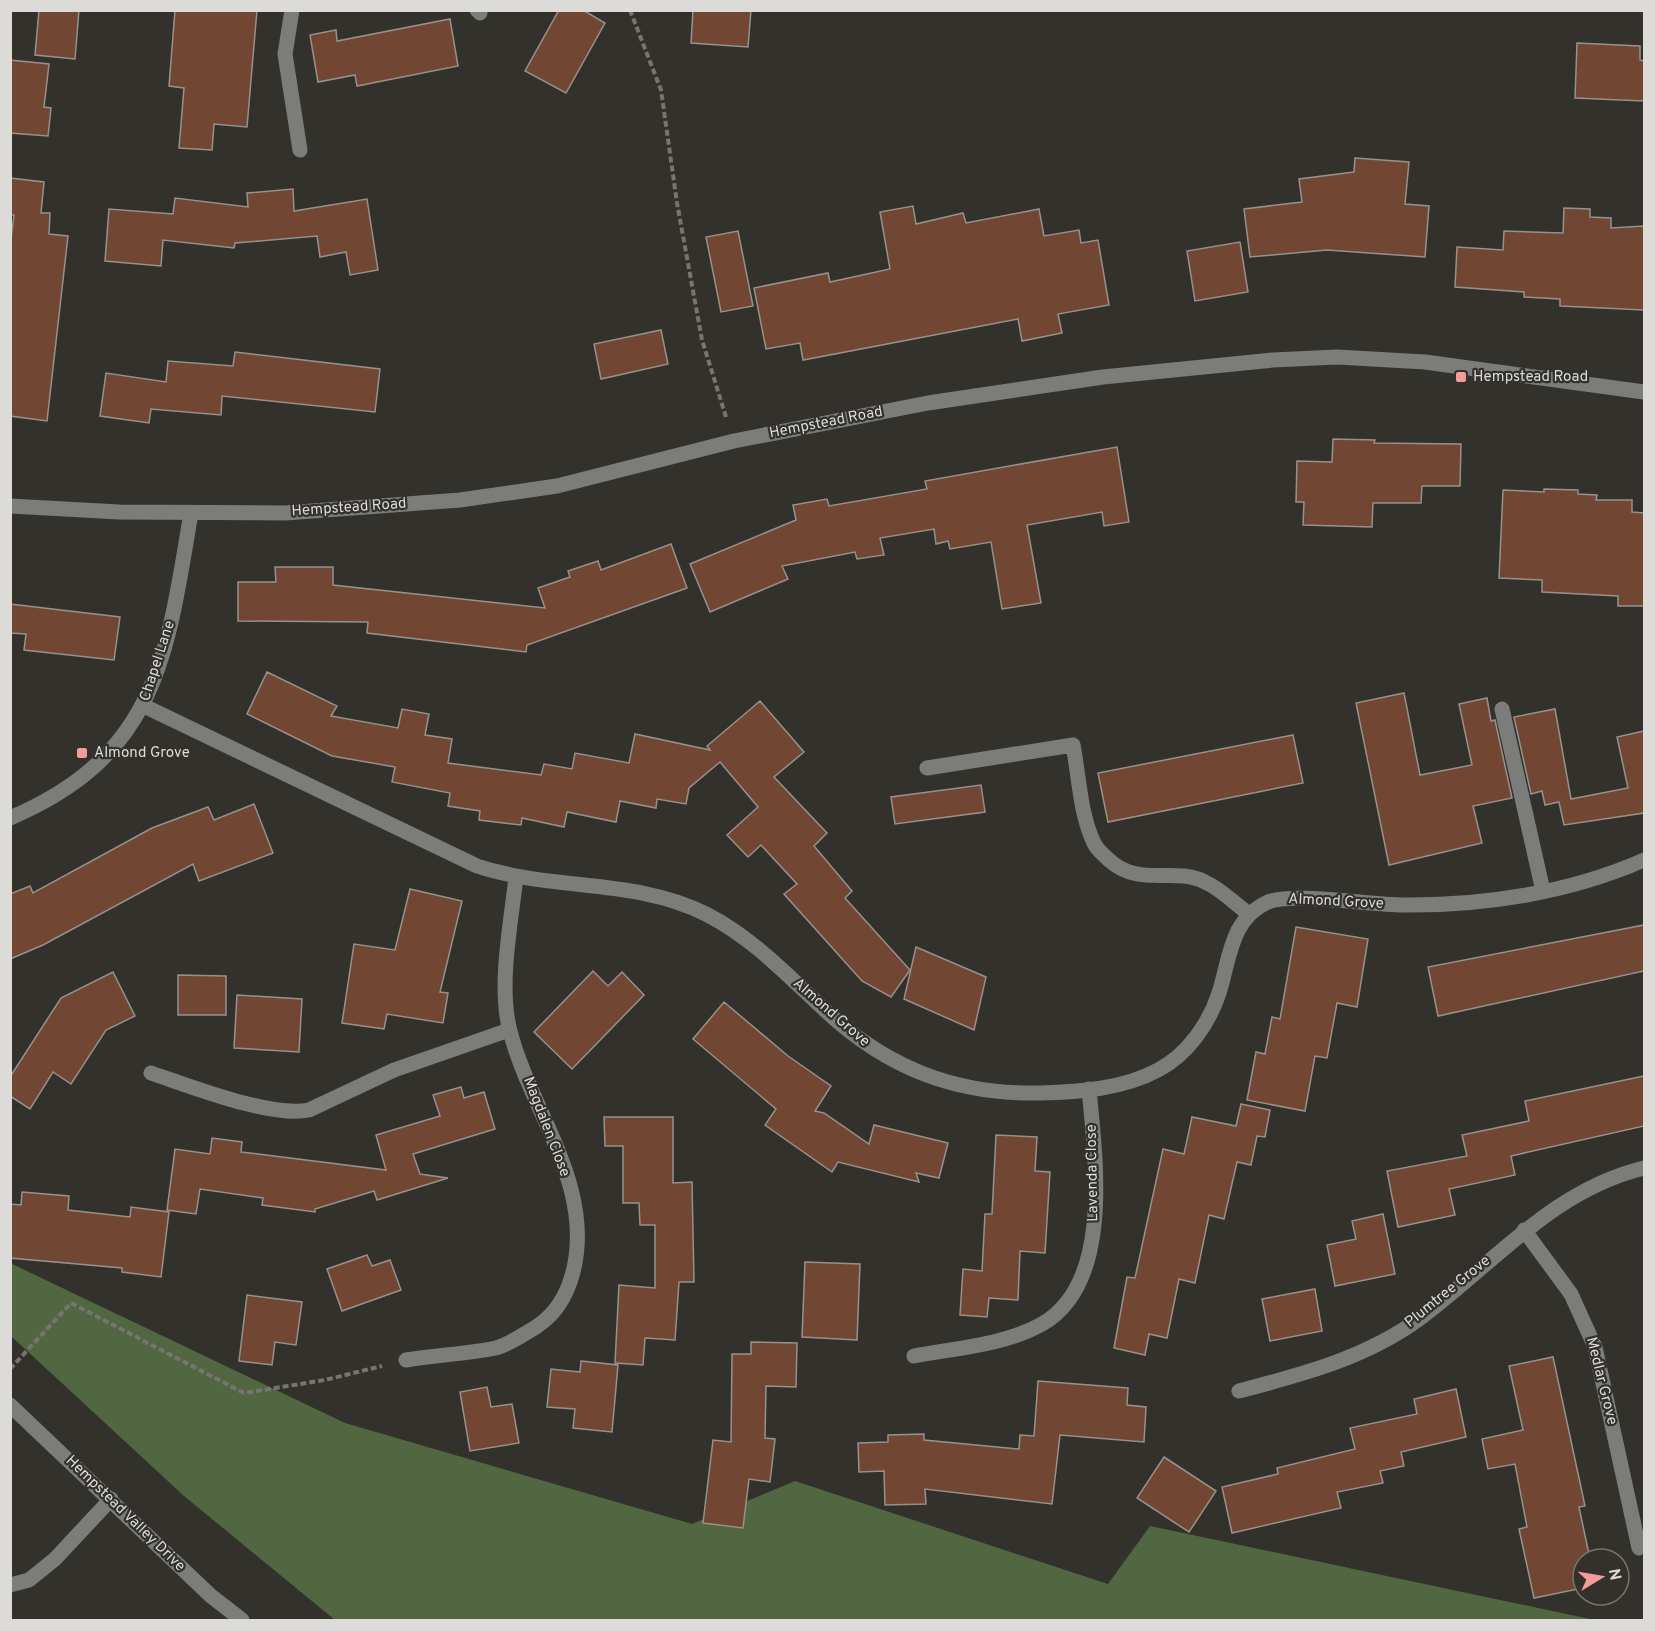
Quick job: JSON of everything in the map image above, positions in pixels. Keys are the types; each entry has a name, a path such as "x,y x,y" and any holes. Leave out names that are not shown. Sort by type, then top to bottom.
{"street":[{"path":"292,10 285,54 300,150"},
{"name":"Hempstead Road","path":"10,506 191,513 285,513 523,492 600,476 734,441 994,392 1206,365 1274,360 1337,357 1425,362 1644,392"},
{"name":"Chapel Lane","path":"10,818 47,801 89,773 126,733 144,706 170,636 191,513"},
{"name":"Almond Grove","path":"144,706 477,866 516,877 641,892 674,901 706,914 739,934 767,956 856,1037 883,1056 912,1070 978,1089 1031,1093 1089,1089 1113,1086 1156,1072 1184,1051 1213,1008 1234,937 1249,914 1269,902 1281,898 1397,905 1446,905 1544,891 1598,878 1644,860"},
{"path":"1502,709 1544,891"},
{"path":"927,768 1073,744 1089,829 1095,846 1107,858 1129,873 1149,876 1184,876 1205,881 1249,914"},
{"name":"Magdalen Close","path":"406,1360 497,1347 518,1338 556,1311 566,1295 572,1278 579,1237 564,1166 509,1030 506,985 516,877"},
{"path":"151,1073 259,1105 300,1112 309,1110 394,1070 509,1030"},
{"name":"Lavenda Close","path":"914,1356 996,1340 1022,1332 1044,1323 1072,1294 1084,1273 1095,1220 1089,1089"},
{"name":"Plumtree Grove","path":"1239,1391 1330,1365 1390,1337 1422,1317 1524,1230 1593,1187 1614,1177 1644,1168"},
{"name":"Medlar Grove","path":"1524,1230 1571,1294 1594,1347 1639,1548"},
{"name":"Hempstead Valley Drive","path":"10,1405 211,1596 242,1620"},
{"path":"10,1585 29,1580 55,1559 111,1500"}],"path":[{"path":"630,10 661,90 677,203 702,340 734,441"},
{"path":"10,1369 71,1303 244,1393 326,1380 406,1360"}],"green space":[{"path":"10,1263 345,1423 692,1524 795,1481 1108,1584 1150,1526 1595,1620 335,1620 184,1496 11,1336"}],"building":[{"path":"39,10 79,10 75,59 35,55"},
{"path":"175,10 257,10 247,127 214,124 212,150 179,148 184,88 169,86"},
{"path":"559,10 583,10 605,23 566,93 525,71"},
{"path":"693,10 751,10 748,47 691,43"},
{"path":"450,19 458,66 357,86 355,75 318,82 310,35 336,30 337,41"},
{"path":"1577,43 1640,46 1640,60 1644,61 1644,101 1575,98"},
{"path":"10,60 49,64 44,107 51,108 48,136 10,133"},
{"path":"1355,158 1409,162 1405,204 1429,206 1425,257 1327,250 1250,257 1244,209 1302,202 1299,179 1354,172"},
{"path":"10,178 44,182 41,213 50,213 49,234 68,236 47,421 10,416 10,247 14,215 10,215"},
{"path":"293,189 294,211 367,199 378,270 350,275 346,252 320,257 317,236 235,243 234,248 163,240 161,266 105,261 109,209 173,214 175,198 248,207 247,193"},
{"path":"913,206 916,224 963,213 966,223 1039,209 1044,236 1079,230 1081,243 1098,240 1109,305 1058,314 1062,333 1022,341 1018,319 803,360 800,343 766,349 754,288 828,273 830,282 890,269 880,212"},
{"path":"1564,208 1590,209 1590,217 1611,218 1611,228 1644,226 1644,310 1560,306 1560,299 1524,297 1524,292 1455,287 1457,247 1503,250 1504,231 1563,233"},
{"path":"738,231 753,306 721,312 706,237"},
{"path":"1240,242 1248,292 1195,301 1187,251"},
{"path":"661,330 668,364 601,379 594,344"},
{"path":"235,352 380,369 375,412 222,396 221,415 151,409 149,423 100,416 106,373 166,382 168,361 233,366"},
{"path":"1333,439 1375,440 1374,443 1461,444 1460,486 1422,486 1421,503 1373,503 1372,527 1303,525 1304,502 1296,502 1297,461 1332,462"},
{"path":"1117,447 1129,522 1104,526 1102,512 1027,525 1041,603 1002,609 991,542 950,549 948,541 936,544 934,529 880,538 884,555 857,559 855,552 782,566 788,579 710,612 690,564 796,520 793,505 827,499 829,506 927,489 925,481"},
{"path":"1544,489 1578,490 1578,494 1597,495 1596,500 1632,500 1632,512 1644,513 1644,606 1618,606 1618,596 1542,592 1542,580 1499,578 1503,490 1544,492"},
{"path":"671,544 687,588 527,645 526,652 367,633 368,622 238,621 238,582 276,582 275,567 333,567 333,585 545,608 538,588 570,577 568,571 598,561 601,570"},
{"path":"10,604 120,617 114,660 24,650 26,634 10,633"},
{"path":"267,672 337,706 331,716 398,728 402,709 429,714 425,735 452,739 448,763 541,775 544,764 572,769 575,753 629,763 635,734 710,750 707,746 760,701 804,752 774,777 827,833 814,846 852,891 845,898 910,970 891,997 862,981 784,894 797,884 761,845 748,857 727,835 758,807 720,762 689,788 686,804 657,799 656,808 620,801 616,822 567,812 564,827 522,818 521,825 479,820 480,811 448,806 450,793 392,782 395,767 332,756 247,714"},
{"path":"1404,693 1420,775 1472,765 1459,704 1487,698 1491,721 1495,720 1512,798 1473,806 1482,843 1389,865 1356,703"},
{"path":"1555,709 1571,799 1628,788 1617,737 1644,731 1644,813 1564,825 1559,802 1545,805 1542,791 1531,794 1514,717"},
{"path":"1293,735 1303,783 1108,822 1098,773"},
{"path":"981,785 985,812 895,824 891,797"},
{"path":"254,804 273,853 199,881 193,864 43,945 10,959 10,894 30,886 33,893 152,828 208,807 214,820"},
{"path":"410,889 462,901 440,992 448,993 443,1023 387,1014 384,1029 342,1023 354,944 395,950"},
{"path":"1644,925 1644,971 1438,1016 1428,967"},
{"path":"1296,927 1368,939 1357,1007 1337,1003 1327,1058 1315,1056 1305,1111 1247,1100 1256,1052 1265,1054 1272,1017 1280,1019"},
{"path":"916,947 986,977 974,1030 904,999"},
{"path":"593,971 608,986 622,972 644,995 572,1069 534,1032"},
{"path":"113,972 135,1016 106,1030 71,1084 53,1072 30,1109 10,1096 10,1077 61,998"},
{"path":"178,975 226,976 226,1015 178,1015"},
{"path":"237,995 302,999 299,1052 234,1048"},
{"path":"724,1002 788,1056 831,1086 815,1111 824,1113 869,1144 874,1125 948,1143 939,1178 916,1173 919,1182 838,1162 832,1172 765,1125 776,1109 693,1039"},
{"path":"1644,1076 1644,1126 1511,1156 1515,1175 1449,1189 1455,1215 1398,1227 1387,1171 1467,1156 1462,1135 1529,1121 1525,1101"},
{"path":"461,1087 464,1098 484,1092 495,1129 413,1154 420,1174 448,1178 377,1200 374,1191 315,1209 315,1212 262,1205 263,1198 200,1189 196,1214 167,1210 175,1149 210,1154 212,1138 242,1142 241,1152 386,1170 376,1135 440,1116 433,1095"},
{"path":"1241,1104 1270,1110 1265,1137 1257,1136 1251,1165 1237,1162 1224,1219 1209,1215 1195,1283 1179,1279 1167,1338 1149,1334 1145,1355 1114,1348 1127,1277 1135,1278 1163,1149 1184,1154 1192,1117 1236,1126"},
{"path":"604,1117 673,1117 673,1183 692,1182 694,1282 679,1282 675,1340 645,1338 643,1365 615,1363 619,1285 655,1288 655,1225 640,1225 639,1203 623,1203 623,1146 605,1146"},
{"path":"996,1135 1037,1137 1035,1171 1050,1172 1045,1253 1020,1251 1018,1300 989,1298 987,1317 960,1315 963,1269 982,1271 985,1214 992,1214"},
{"path":"22,1192 69,1196 68,1210 130,1217 131,1207 169,1212 161,1277 122,1272 122,1268 10,1258 10,1204 21,1205"},
{"path":"1383,1214 1395,1274 1335,1286 1327,1245 1356,1239 1352,1221"},
{"path":"367,1255 372,1266 390,1260 401,1290 342,1311 327,1269"},
{"path":"805,1262 860,1264 857,1340 802,1337"},
{"path":"1315,1289 1322,1331 1270,1341 1262,1299"},
{"path":"247,1295 302,1302 296,1345 275,1342 272,1365 239,1361"},
{"path":"751,1342 797,1343 796,1387 766,1386 765,1438 775,1439 770,1482 749,1479 743,1528 703,1523 713,1440 731,1442 732,1354 751,1354"},
{"path":"1553,1357 1585,1506 1579,1507 1587,1547 1571,1547 1571,1590 1534,1598 1519,1529 1527,1527 1515,1464 1488,1469 1482,1439 1523,1430 1509,1366"},
{"path":"581,1361 618,1365 612,1432 573,1428 575,1409 547,1407 551,1369 580,1372"},
{"path":"1038,1381 1128,1388 1127,1405 1146,1407 1144,1442 1060,1435 1052,1504 925,1489 926,1504 885,1505 884,1471 859,1472 858,1443 888,1442 888,1435 924,1434 924,1440 1019,1449 1020,1435 1034,1436"},
{"path":"487,1387 491,1407 512,1404 519,1443 470,1451 460,1392"},
{"path":"1456,1389 1466,1437 1401,1452 1404,1466 1380,1471 1383,1483 1337,1492 1341,1508 1232,1533 1222,1487 1278,1474 1277,1468 1355,1449 1350,1428 1417,1414 1414,1399"},
{"path":"1164,1457 1216,1491 1189,1532 1137,1498"}],"place":[{"name":"Hempstead Road","path":"1461,377"},
{"name":"Almond Grove","path":"82,753"}]}
